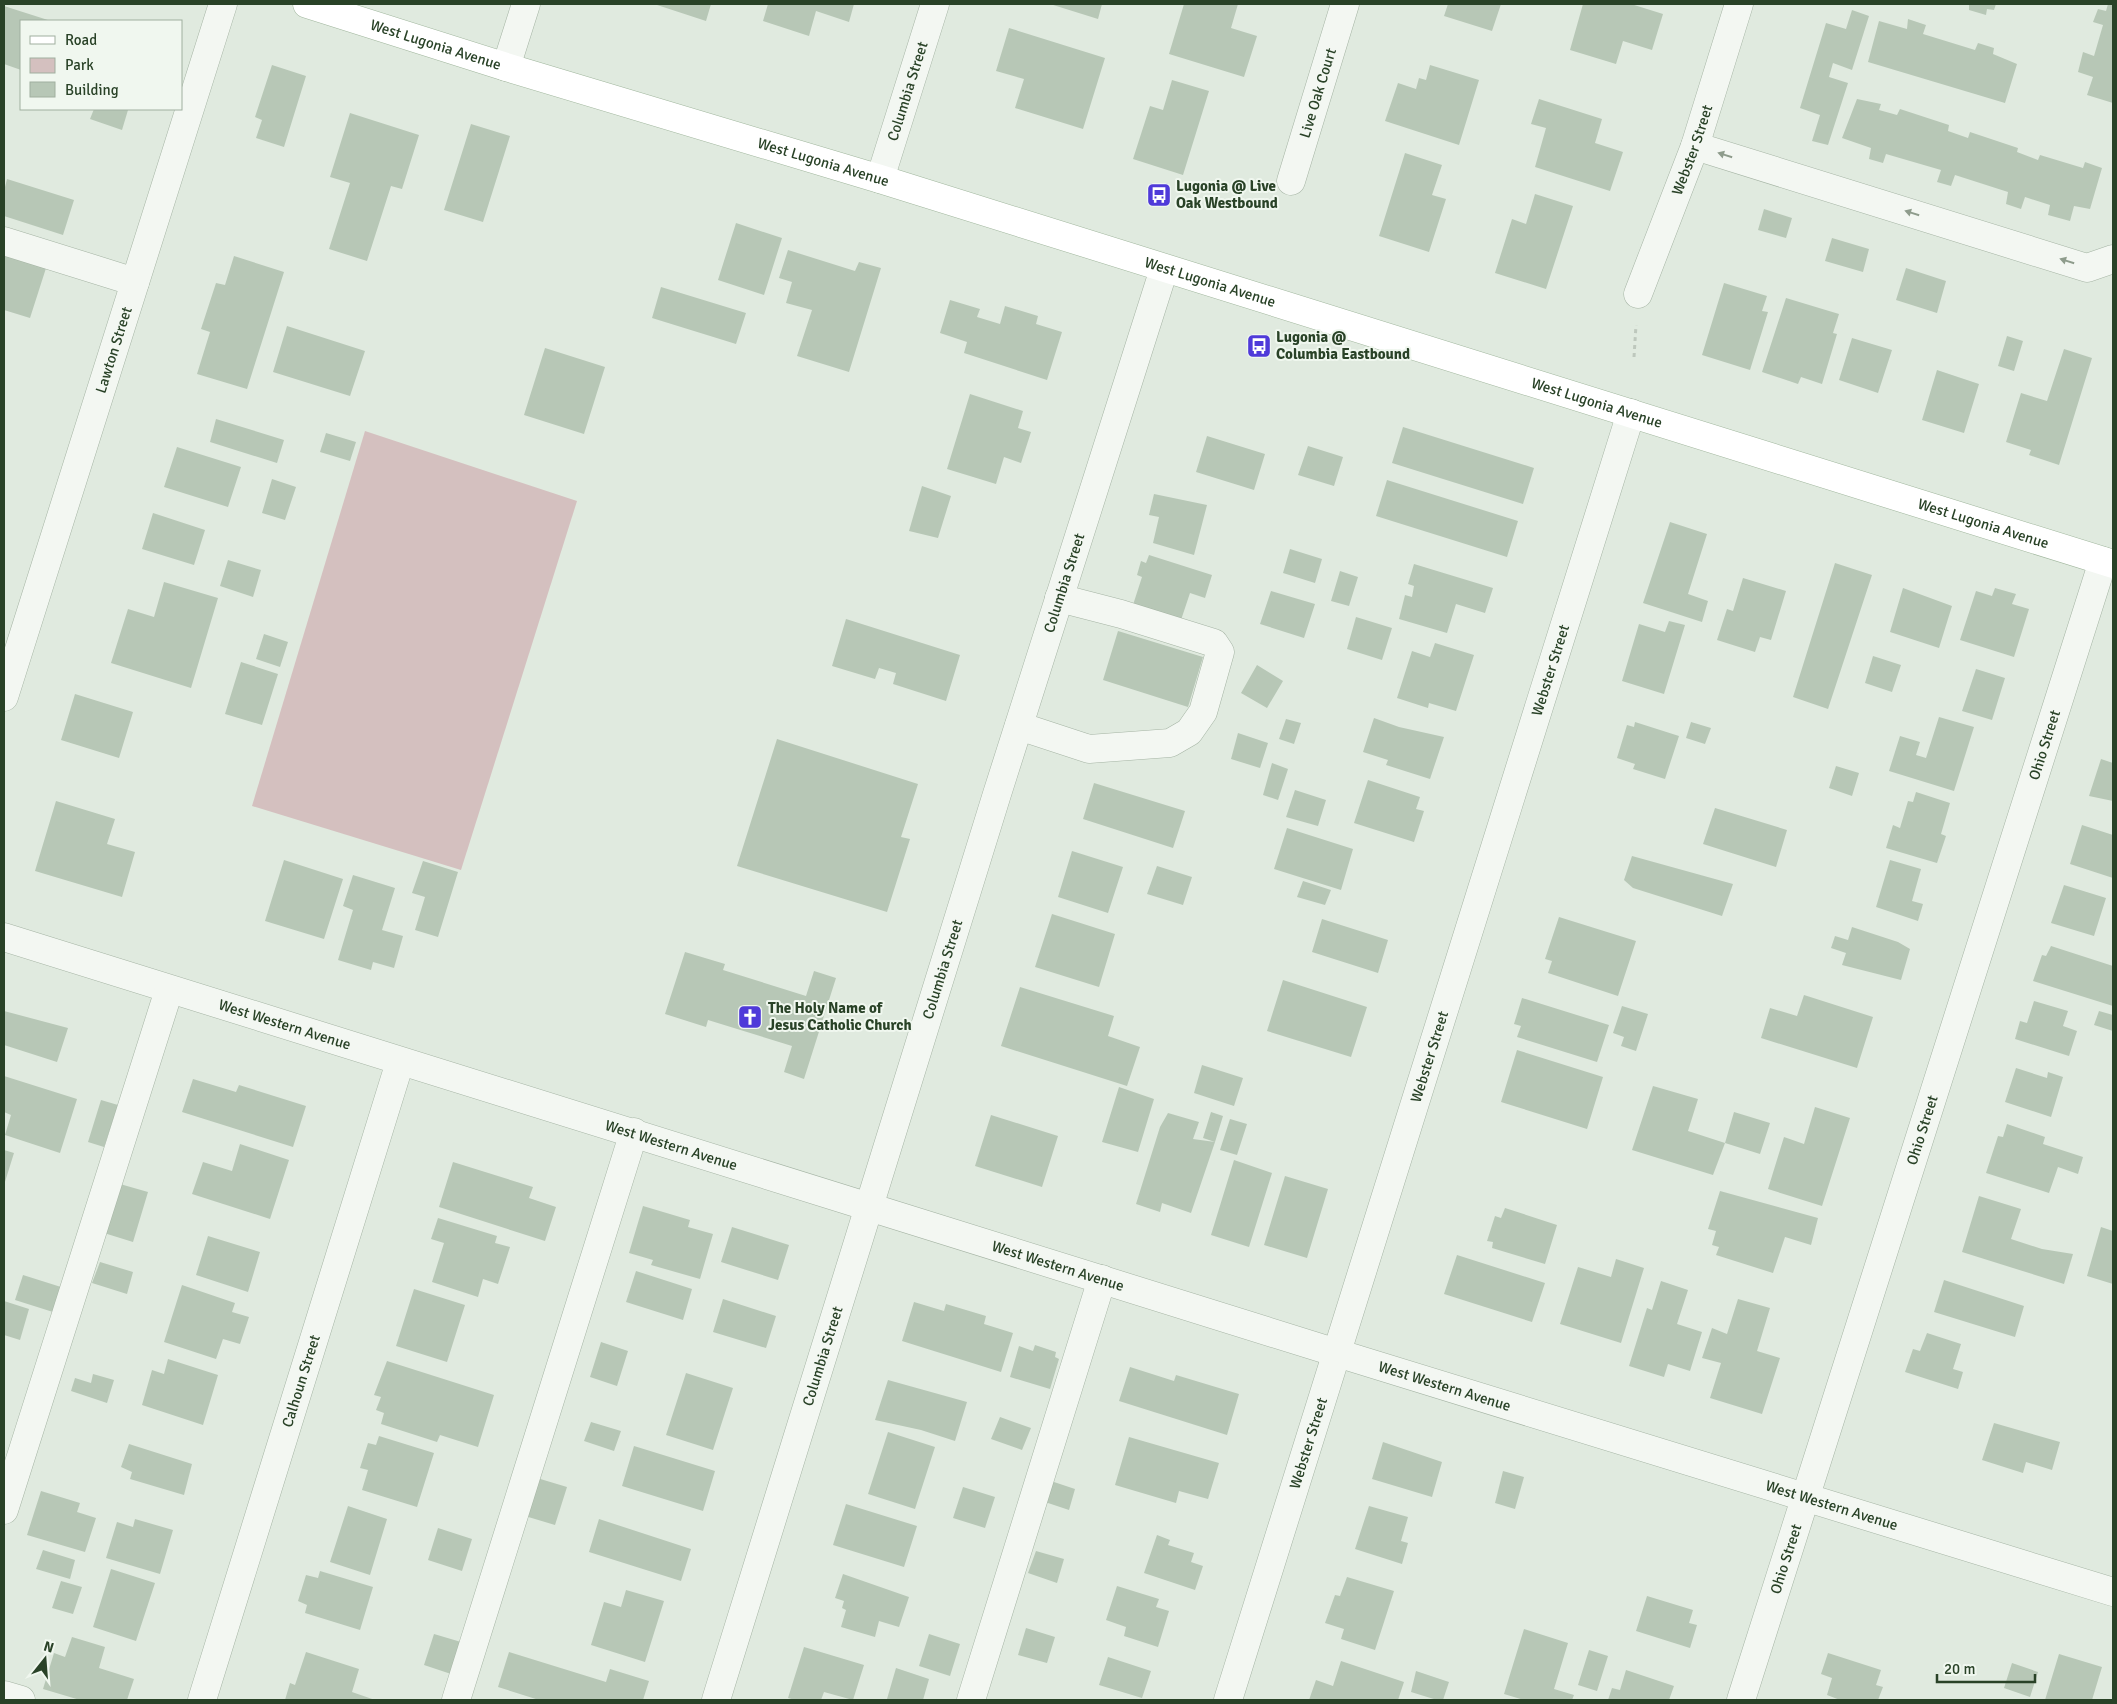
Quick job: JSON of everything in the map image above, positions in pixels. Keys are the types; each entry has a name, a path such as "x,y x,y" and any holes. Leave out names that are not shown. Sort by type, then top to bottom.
{"main road":[{"name":"West Lugonia Avenue","path":"307,4 506,67 880,179 2108,563"}],"street":[{"name":"Lawton Street","path":"4,697 223,4"},
{"path":"506,67 526,4"},
{"name":"Columbia Street","path":"880,179 935,4"},
{"name":"Live Oak Court","path":"1291,182 1345,4"},
{"name":"Webster Street","path":"1638,294 1695,146 1739,4"},
{"path":"1695,146 2087,268 2113,259"},
{"path":"4,241 135,282"},
{"name":"Columbia Street","path":"716,1700 1059,598 1164,269"},
{"name":"Webster Street","path":"1228,1700 1631,414"},
{"name":"Ohio Street","path":"1741,1700 1804,1497 2108,563"},
{"path":"1019,726 1089,749 1170,743 1189,732 1203,712 1220,652 1214,643 1120,614 1059,598"},
{"name":"West Western Avenue","path":"4,937 400,1062 634,1132 1337,1353 2113,1592"},
{"path":"4,1510 169,990"},
{"name":"Calhoun Street","path":"202,1700 400,1062"},
{"path":"456,1700 634,1132"},
{"path":"972,1700 1102,1279"},
{"path":"4,1695 21,1700"}],"green space":[{"path":"365,431 577,501 461,870 252,806"}],"building":[{"path":"654,4 711,4 706,21"},
{"path":"768,4 854,4 849,22 816,11 809,36 763,21"},
{"path":"1050,4 1102,4 1098,19"},
{"path":"1184,4 1238,4 1231,28 1257,36 1244,77 1169,54"},
{"path":"1448,4 1501,4 1492,31 1444,16"},
{"path":"1583,4 1631,4 1663,14 1652,50 1623,41 1616,64 1570,50"},
{"path":"1969,4 1996,4 1994,10 1987,9 1986,15 1969,10"},
{"path":"2108,4 2113,4 2113,103 2087,95 2093,77 2078,72 2083,52 2094,56 2103,25 2093,22 2098,9 2106,11"},
{"path":"4,6 48,20 20,20 20,70 4,64"},
{"path":"1852,10 1869,16 1852,70 1833,63 1829,77 1848,83 1828,145 1812,141 1820,115 1800,108 1826,23 1846,29"},
{"path":"1908,19 1926,25 1923,34 1975,50 1978,43 1994,48 1993,54 2017,64 2005,103 1868,62 1879,21 1907,29"},
{"path":"1009,28 1105,58 1083,129 1015,108 1024,79 996,71"},
{"path":"272,65 306,76 284,147 256,138 262,120 255,117"},
{"path":"1430,65 1479,80 1459,145 1385,121 1398,83 1416,89 1419,78 1426,80"},
{"path":"1172,80 1209,91 1183,175 1133,159 1150,106 1163,110"},
{"path":"1539,99 1602,119 1595,143 1623,152 1610,191 1535,167 1546,128 1531,124"},
{"path":"1857,99 1881,104 1879,110 1897,115 1900,109 1949,125 1948,131 1968,138 1970,132 2018,148 2017,152 2038,160 2040,155 2083,168 2085,162 2102,168 2090,209 2074,206 2070,221 2048,215 2050,205 2025,197 2021,209 2006,204 2008,192 1955,175 1951,186 1937,182 1941,170 1886,154 1883,163 1869,159 1871,148 1842,138"},
{"path":"94,110 128,110 122,130 90,119"},
{"path":"350,113 419,135 402,189 391,186 367,261 329,249 350,183 330,177"},
{"path":"471,124 510,136 483,222 444,210"},
{"path":"1405,153 1442,165 1432,195 1446,199 1429,252 1379,236"},
{"path":"7,179 74,200 63,235 4,216 4,191"},
{"path":"1535,194 1573,206 1546,289 1495,273 1512,219 1526,224"},
{"path":"1764,209 1792,218 1786,238 1758,230"},
{"path":"736,223 782,238 764,295 718,280"},
{"path":"1832,238 1869,249 1863,272 1825,261"},
{"path":"788,250 855,271 859,262 881,268 849,372 797,356 812,310 786,303 792,282 779,278"},
{"path":"4,251 47,265 30,318 4,310"},
{"path":"234,256 284,272 247,389 197,374 210,332 201,329 216,283 225,285"},
{"path":"1906,268 1946,281 1937,313 1896,300"},
{"path":"1724,283 1767,296 1762,311 1768,312 1750,370 1702,355"},
{"path":"661,287 746,313 736,344 652,318"},
{"path":"1786,298 1839,314 1833,333 1837,334 1822,384 1801,377 1798,384 1762,372"},
{"path":"950,300 980,309 977,317 1000,324 1005,306 1038,316 1036,324 1062,332 1047,380 964,353 967,342 940,333"},
{"path":"287,326 365,351 350,396 273,372"},
{"path":"2007,336 2023,341 2014,371 1998,366"},
{"path":"1852,338 1892,350 1878,393 1839,380"},
{"path":"545,348 605,367 584,434 524,415"},
{"path":"2064,349 2092,358 2059,465 2029,455 2031,450 2006,442 2021,393 2047,401"},
{"path":"1937,370 1979,384 1964,433 1922,420"},
{"path":"970,394 1023,411 1018,428 1031,432 1021,463 1004,457 996,484 947,469"},
{"path":"216,419 284,440 277,463 210,442"},
{"path":"1403,427 1534,468 1523,504 1392,463"},
{"path":"326,433 356,442 350,461 320,452"},
{"path":"1207,436 1265,454 1254,490 1196,472"},
{"path":"1308,446 1343,457 1334,486 1298,475"},
{"path":"177,447 241,467 228,507 164,487"},
{"path":"272,479 296,487 285,520 262,513"},
{"path":"1387,480 1518,521 1507,557 1376,516"},
{"path":"922,486 951,496 938,538 909,531"},
{"path":"1154,494 1207,505 1194,555 1153,543 1159,517 1149,515"},
{"path":"153,513 205,530 194,565 142,549"},
{"path":"1670,522 1707,534 1688,594 1708,601 1702,622 1643,603"},
{"path":"1290,549 1322,559 1315,583 1283,573"},
{"path":"1149,555 1212,575 1205,598 1190,593 1180,623 1132,608 1142,577 1137,575 1141,561 1146,563"},
{"path":"228,560 261,570 253,597 220,586"},
{"path":"1835,563 1872,575 1828,709 1793,697"},
{"path":"1414,564 1493,588 1485,613 1456,604 1447,633 1399,619 1405,595 1412,597 1414,586 1408,584"},
{"path":"1340,571 1358,577 1349,606 1331,601"},
{"path":"1743,578 1786,591 1771,640 1760,637 1755,652 1717,640 1727,609 1733,611"},
{"path":"164,582 218,598 191,688 111,663 128,609 154,617"},
{"path":"1903,588 1952,606 1939,648 1890,632"},
{"path":"1995,588 2016,594 2012,604 2029,609 2014,657 1960,640 1976,591 1992,596"},
{"path":"1271,591 1315,604 1304,638 1260,624"},
{"path":"1356,617 1392,628 1382,660 1347,649"},
{"path":"846,619 960,655 946,701 893,684 896,673 879,668 875,679 832,666"},
{"path":"1669,621 1685,625 1664,694 1622,681 1639,624 1665,632"},
{"path":"1118,631 1203,657 1188,707 1103,680"},
{"path":"264,634 288,642 280,667 256,659"},
{"path":"1435,643 1474,655 1456,711 1429,703 1428,708 1397,698 1412,651 1430,657"},
{"path":"1873,656 1901,665 1892,692 1865,683"},
{"path":"241,662 278,674 262,725 225,714"},
{"path":"1257,665 1283,681 1267,708 1241,693"},
{"path":"1976,669 2005,678 1992,720 1962,711"},
{"path":"75,694 133,712 119,758 61,740"},
{"path":"1939,717 1974,727 1954,791 1889,771 1900,736 1920,742 1916,755 1926,758"},
{"path":"1374,718 1399,727 1444,737 1430,779 1386,765 1388,760 1363,752"},
{"path":"1286,719 1301,723 1294,744 1279,739"},
{"path":"1635,722 1679,736 1665,779 1633,769 1635,764 1617,758 1627,725 1634,727"},
{"path":"1691,722 1711,728 1705,744 1686,738"},
{"path":"1238,733 1268,743 1260,768 1231,759"},
{"path":"777,739 918,784 901,837 910,839 887,912 737,866"},
{"path":"2101,759 2113,763 2113,801 2089,796"},
{"path":"1272,763 1288,769 1278,800 1263,795"},
{"path":"1836,766 1859,773 1852,796 1829,788"},
{"path":"1368,780 1420,797 1416,809 1424,811 1414,842 1354,823"},
{"path":"1094,783 1185,811 1173,848 1083,819"},
{"path":"1295,790 1326,800 1318,826 1286,817"},
{"path":"1916,792 1950,803 1941,834 1946,836 1937,863 1886,848 1893,825 1900,828 1908,801 1913,802"},
{"path":"56,801 115,819 107,844 135,852 122,897 35,871"},
{"path":"1715,808 1787,830 1776,867 1703,844"},
{"path":"2082,825 2113,835 2113,878 2070,864"},
{"path":"1287,828 1353,849 1341,890 1274,869"},
{"path":"1072,851 1123,867 1108,913 1058,897"},
{"path":"1632,856 1733,884 1722,916 1633,888 1624,880"},
{"path":"284,860 343,879 324,939 265,921"},
{"path":"1890,860 1921,869 1912,901 1923,904 1918,921 1876,907"},
{"path":"423,861 458,872 438,937 415,930 425,897 412,893"},
{"path":"1157,866 1192,877 1183,905 1147,894"},
{"path":"353,875 395,888 382,930 403,936 394,968 373,962 371,970 338,960 353,910 343,906"},
{"path":"1303,881 1331,890 1325,905 1297,897"},
{"path":"2064,885 2106,898 2094,936 2051,923"},
{"path":"1052,914 1115,934 1099,987 1035,967"},
{"path":"1559,917 1636,941 1618,996 1548,973 1552,961 1545,959"},
{"path":"1322,919 1388,940 1378,973 1312,952"},
{"path":"1852,927 1898,942 1910,949 1901,980 1842,965 1846,953 1831,948 1835,936 1848,940"},
{"path":"2051,946 2113,966 2113,1006 2033,981 2042,955 2046,956"},
{"name":"The Holy Name of Jesus Catholic Church","path":"685,952 725,964 723,970 806,996 814,971 836,978 804,1079 784,1072 792,1046 708,1020 706,1027 665,1014"},
{"path":"1283,980 1367,1007 1351,1057 1267,1031"},
{"path":"1020,987 1114,1016 1108,1036 1140,1047 1127,1086 1001,1046"},
{"path":"1804,995 1873,1017 1857,1068 1761,1038 1770,1008 1797,1016"},
{"path":"1522,998 1609,1025 1597,1062 1517,1037 1521,1026 1514,1024"},
{"path":"2034,1001 2068,1011 2063,1026 2077,1031 2069,1056 2015,1039 2020,1021 2027,1023"},
{"path":"1622,1006 1648,1014 1636,1051 1621,1046 1624,1037 1613,1033"},
{"path":"4,1011 68,1028 57,1062 4,1045"},
{"path":"2099,1011 2113,1015 2113,1031 2094,1025"},
{"path":"1517,1050 1603,1077 1587,1129 1501,1102"},
{"path":"1202,1065 1243,1078 1234,1106 1194,1093"},
{"path":"2016,1068 2047,1078 2048,1072 2063,1077 2051,1117 2005,1102"},
{"path":"4,1076 77,1099 60,1153 5,1135 11,1115 4,1112"},
{"path":"193,1079 236,1092 239,1085 306,1106 293,1147 182,1112"},
{"path":"1653,1086 1698,1099 1688,1131 1725,1143 1713,1175 1632,1150"},
{"path":"1119,1087 1154,1099 1138,1152 1102,1142"},
{"path":"101,1100 118,1105 104,1147 88,1142"},
{"path":"1815,1107 1850,1118 1822,1206 1768,1189 1784,1137 1804,1144"},
{"path":"1211,1112 1223,1116 1215,1142 1203,1138"},
{"path":"1734,1112 1770,1123 1760,1154 1725,1143"},
{"path":"1168,1113 1199,1122 1193,1139 1215,1142 1191,1213 1162,1203 1160,1212 1136,1204 1160,1127"},
{"path":"991,1115 1058,1136 1042,1187 975,1166"},
{"path":"1230,1119 1247,1124 1237,1155 1220,1150"},
{"path":"2007,1124 2045,1137 2043,1144 2083,1157 2078,1174 2058,1167 2049,1193 1986,1173 1998,1136 2003,1137"},
{"path":"240,1144 289,1160 270,1219 192,1194 203,1162 232,1171"},
{"path":"4,1150 14,1153 4,1185"},
{"path":"1234,1160 1272,1173 1249,1247 1211,1235"},
{"path":"453,1162 533,1187 529,1198 556,1207 545,1241 439,1207"},
{"path":"1285,1176 1328,1189 1307,1258 1264,1245"},
{"path":"120,1184 148,1192 133,1242 104,1233"},
{"path":"1720,1191 1818,1218 1811,1245 1785,1237 1773,1273 1716,1255 1719,1247 1712,1245 1716,1231 1708,1229"},
{"path":"1979,1196 2021,1209 2011,1239 2042,1249 2073,1254 2064,1284 1962,1252"},
{"path":"643,1206 690,1220 688,1227 713,1234 700,1279 651,1265 653,1260 629,1253"},
{"path":"1505,1208 1557,1225 1545,1264 1492,1248 1493,1242 1487,1241 1495,1216 1501,1218"},
{"path":"438,1218 497,1236 495,1243 510,1247 498,1284 483,1279 478,1297 432,1282 444,1243 431,1239"},
{"path":"732,1227 789,1245 778,1280 721,1262"},
{"path":"2101,1227 2113,1231 2113,1284 2087,1276"},
{"path":"208,1236 260,1252 248,1292 196,1275"},
{"path":"1457,1255 1545,1283 1532,1322 1444,1294"},
{"path":"1616,1259 1644,1268 1621,1343 1560,1324 1578,1267 1611,1277"},
{"path":"100,1262 133,1272 127,1294 92,1283"},
{"path":"636,1271 692,1289 683,1320 626,1302"},
{"path":"23,1275 61,1287 53,1312 15,1300"},
{"path":"1944,1280 2024,1306 2015,1337 1934,1312"},
{"path":"1661,1281 1688,1290 1677,1324 1702,1332 1690,1371 1668,1364 1664,1377 1629,1366 1647,1308 1652,1310"},
{"path":"182,1285 235,1303 232,1312 249,1317 240,1344 223,1339 216,1359 164,1342"},
{"path":"414,1289 465,1305 447,1362 396,1346"},
{"path":"723,1299 776,1316 766,1348 713,1332"},
{"path":"1738,1299 1770,1308 1757,1351 1780,1358 1762,1414 1710,1398 1721,1363 1702,1358 1712,1328 1727,1334"},
{"path":"4,1301 29,1309 20,1340 4,1335"},
{"path":"914,1302 944,1311 946,1304 986,1316 984,1324 1013,1333 1001,1372 902,1341"},
{"path":"1927,1333 1961,1344 1953,1369 1963,1372 1958,1389 1905,1372 1913,1349 1920,1351"},
{"path":"601,1342 628,1351 617,1386 590,1377"},
{"path":"1035,1345 1056,1352 1055,1357 1059,1359 1050,1389 1010,1377 1019,1346 1033,1351"},
{"path":"168,1359 218,1375 203,1425 142,1405 152,1370 164,1374"},
{"path":"387,1361 494,1395 478,1447 440,1435 437,1442 381,1424 384,1413 376,1410 381,1397 374,1395"},
{"path":"1130,1367 1174,1381 1176,1375 1239,1394 1227,1435 1119,1401"},
{"path":"686,1373 733,1388 713,1450 666,1435"},
{"path":"93,1374 114,1380 107,1403 71,1391 75,1378 91,1383"},
{"path":"888,1380 967,1402 955,1441 921,1430 875,1420"},
{"path":"1000,1417 1031,1428 1022,1450 991,1439"},
{"path":"591,1422 621,1431 614,1451 584,1441"},
{"path":"1994,1423 2060,1442 2052,1470 2026,1462 2023,1473 1982,1460"},
{"path":"888,1432 935,1447 915,1509 868,1494"},
{"path":"379,1436 434,1453 417,1507 362,1490 368,1470 360,1468 368,1443 376,1445"},
{"path":"1129,1437 1219,1463 1208,1499 1179,1491 1176,1503 1115,1485"},
{"path":"1383,1442 1442,1462 1432,1497 1372,1479"},
{"path":"129,1444 192,1464 184,1495 130,1479 132,1472 121,1467"},
{"path":"634,1446 715,1471 703,1511 622,1486"},
{"path":"1503,1471 1524,1477 1515,1509 1495,1503"},
{"path":"537,1478 567,1487 555,1525 525,1516"},
{"path":"1051,1481 1075,1489 1069,1510 1045,1502"},
{"path":"963,1487 995,1497 985,1528 953,1518"},
{"path":"41,1491 80,1503 77,1512 96,1518 85,1552 27,1535"},
{"path":"846,1504 917,1526 904,1567 833,1545"},
{"path":"348,1506 387,1519 370,1575 330,1562"},
{"path":"1369,1506 1408,1517 1401,1541 1408,1543 1402,1564 1355,1549"},
{"path":"135,1519 173,1530 160,1574 106,1558 117,1522 133,1527"},
{"path":"599,1519 691,1549 681,1581 589,1552"},
{"path":"438,1528 472,1539 462,1571 428,1560"},
{"path":"1157,1535 1170,1540 1168,1545 1194,1553 1191,1562 1203,1566 1195,1590 1144,1573"},
{"path":"43,1550 75,1560 70,1579 36,1569"},
{"path":"1036,1551 1064,1559 1057,1583 1028,1573"},
{"path":"111,1569 155,1583 136,1641 93,1627"},
{"path":"320,1571 373,1587 360,1630 305,1613 307,1605 298,1601 306,1575 318,1578"},
{"path":"843,1574 909,1597 899,1627 879,1621 875,1637 841,1627 846,1610 842,1608 844,1601 835,1598"},
{"path":"1347,1577 1394,1591 1375,1650 1341,1639 1344,1629 1325,1623 1335,1595 1340,1596"},
{"path":"61,1581 82,1587 73,1614 52,1608"},
{"path":"1117,1586 1159,1599 1156,1607 1169,1611 1158,1647 1124,1636 1126,1627 1106,1620"},
{"path":"626,1590 664,1601 645,1662 591,1645 604,1602 621,1607"},
{"path":"1647,1596 1693,1610 1689,1623 1697,1625 1690,1648 1636,1631"},
{"path":"1026,1628 1055,1637 1047,1663 1018,1655"},
{"path":"1524,1629 1568,1643 1554,1689 1574,1695 1572,1700 1524,1700 1504,1694"},
{"path":"434,1634 461,1642 451,1674 424,1665"},
{"path":"929,1634 960,1644 950,1676 919,1666"},
{"path":"72,1637 105,1647 99,1668 134,1679 127,1700 80,1700 43,1689 54,1653 65,1657"},
{"path":"804,1647 864,1665 853,1700 824,1692 821,1700 795,1700 788,1698"},
{"path":"1589,1650 1608,1656 1597,1691 1578,1685"},
{"path":"306,1652 359,1669 352,1692 375,1700 285,1700 290,1683 295,1685"},
{"path":"509,1652 606,1682 610,1669 649,1681 643,1700 539,1700 498,1687"},
{"path":"1828,1653 1881,1670 1876,1685 1883,1687 1878,1700 1840,1700 1827,1695 1832,1678 1821,1674"},
{"path":"2059,1654 2102,1667 2092,1700 2045,1700"},
{"path":"1108,1657 1151,1671 1142,1698 1099,1685"},
{"path":"1341,1661 1404,1682 1398,1700 1309,1700 1316,1680 1333,1686"},
{"path":"2012,1663 2038,1672 2030,1697 2004,1688"},
{"path":"896,1668 929,1679 923,1700 887,1699"},
{"path":"1626,1670 1674,1686 1669,1700 1608,1700 1612,1688 1620,1690"},
{"path":"1416,1671 1449,1682 1443,1700 1411,1692"}],"place":[{"name":"Lugonia @ Live Oak Westbound","path":"1159,195"},
{"name":"Lugonia @ Columbia Eastbound","path":"1259,346"},
{"name":"The Holy Name of Jesus Catholic Church","path":"750,1017"}]}
